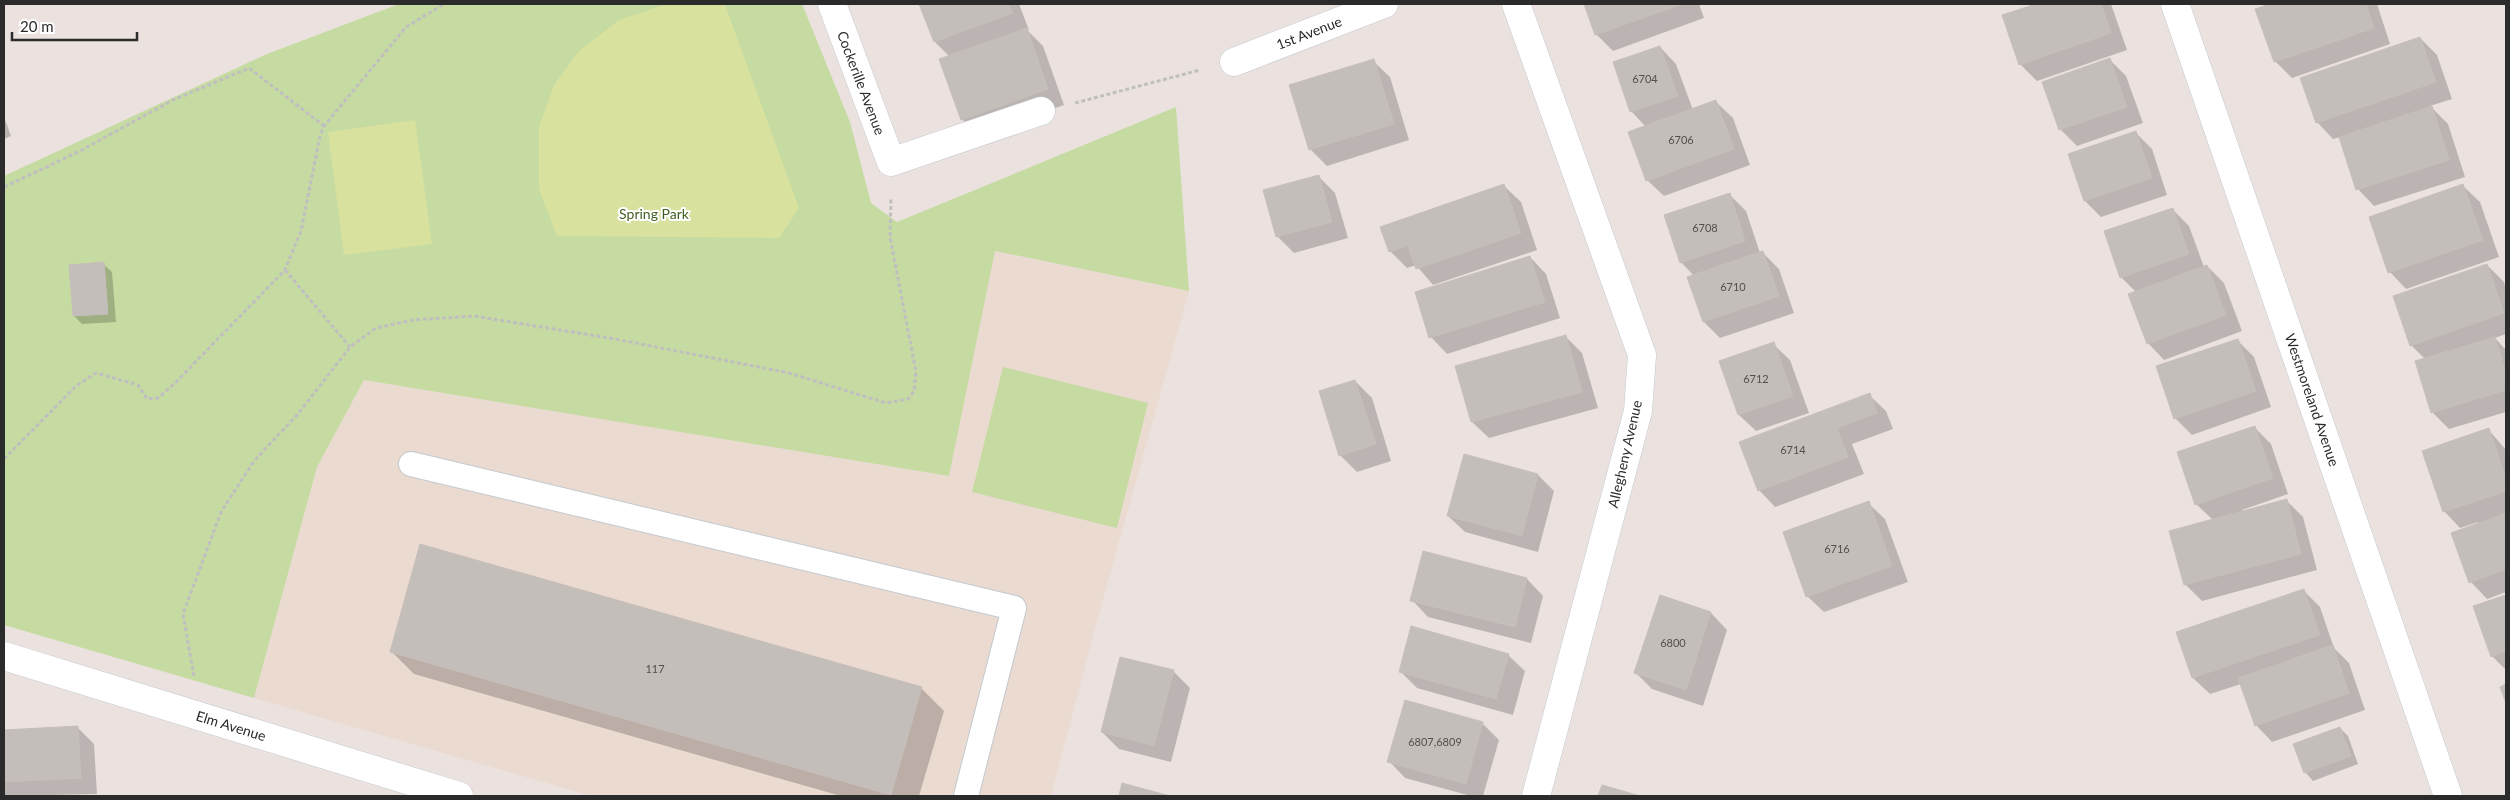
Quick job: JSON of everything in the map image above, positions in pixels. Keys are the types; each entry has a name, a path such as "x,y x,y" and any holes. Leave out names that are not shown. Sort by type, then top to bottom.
{"street":[{"name":"Cockerille Avenue","path":"832,4 891,162"},
{"name":"1st Avenue","path":"1234,62 1384,4"},
{"name":"Allegheny Avenue","path":"1516,4 1642,355 1638,411 1536,796"},
{"name":"Westmoreland Avenue","path":"2175,4 2448,796"},
{"path":"891,162 1041,111"},
{"name":"Elm Avenue","path":"4,656 459,796"}],"lane":[{"path":"411,464 1014,608 966,796"}],"path":[{"path":"4,459 76,386 96,373 138,385 147,399 158,398 175,384 285,270 301,231 320,136 324,126 406,27 444,4"},
{"path":"1041,111 1234,62"},
{"path":"4,187 80,151 173,100 249,68 324,126"},
{"path":"189,713 195,687 183,614 221,512 254,461 297,415 350,347 376,328 413,320 474,316 615,339 789,373 886,403 908,399 914,392 916,372 890,237 891,162"},
{"path":"285,270 350,347"}],"shaded area":[{"path":"994,251 1189,291 1094,632 1051,796 591,796 254,698 317,467 364,380 949,476"}],"green space":[{"name":"Spring Park","path":"399,4 802,4 850,122 871,203 897,222 1176,107 1189,291 995,251 949,476 364,380 317,467 254,698 4,625 4,176 267,54"},
{"path":"664,5 725,5 799,208 779,238 557,236 539,189 539,127 554,85 579,51 619,20"},
{"path":"415,120 432,244 344,255 328,132"},
{"path":"1003,367 1148,403 1117,528 972,492"}],"building":[{"path":"919,4 1009,4 1013,13 934,42"},
{"path":"1584,4 1683,4 1595,35"},
{"path":"2036,4 2101,4 2111,33 2019,65 2002,15"},
{"path":"2270,4 2366,4 2374,28 2274,62 2255,9"},
{"path":"1027,28 1048,89 961,120 939,59"},
{"path":"2420,37 2436,82 2316,123 2300,78"},
{"path":"1660,46 1678,96 1630,112 1613,62"},
{"path":"2110,58 2127,107 2059,130 2042,82"},
{"path":"1374,59 1394,124 1309,150 1289,85"},
{"path":"1716,100 1734,149 1646,181 1628,132"},
{"path":"2432,106 2449,160 2356,190 2339,137"},
{"path":"2136,131 2152,178 2084,201 2068,154"},
{"path":"1319,175 1332,222 1276,237 1263,190"},
{"path":"1504,184 1521,233 1416,269 1408,246 1389,252 1380,227"},
{"path":"2463,184 2483,240 2388,273 2369,217"},
{"path":"1730,193 1745,241 1680,263 1664,215"},
{"path":"2173,208 2189,254 2120,278 2104,231"},
{"path":"1763,251 1779,296 1703,322 1687,277"},
{"path":"1530,256 1545,302 1429,338 1415,292"},
{"path":"104,262 108,314 73,316 69,265"},
{"path":"2487,264 2504,313 2410,346 2393,296"},
{"path":"2207,265 2226,315 2147,344 2128,294"},
{"path":"1566,335 1582,392 1471,422 1455,366"},
{"path":"2495,337 2506,373 2506,390 2431,413 2415,361"},
{"path":"2238,339 2256,391 2174,419 2156,366"},
{"path":"1774,342 1793,396 1738,415 1719,361"},
{"path":"1355,380 1376,444 1339,456 1319,391"},
{"path":"1870,393 1877,413 1837,428 1848,457 1758,491 1739,442"},
{"path":"2255,426 2273,478 2195,505 2177,452"},
{"path":"2489,428 2506,479 2506,491 2443,512 2422,451"},
{"path":"1464,454 1538,474 1522,536 1447,516"},
{"path":"2287,499 2301,554 2184,585 2169,531"},
{"path":"1869,501 1892,566 1806,597 1783,532"},
{"path":"2506,513 2506,569 2469,583 2451,533"},
{"path":"420,544 922,687 891,795 390,652"},
{"path":"1423,551 1527,578 1515,627 1410,601"},
{"path":"2304,589 2320,635 2192,678 2176,632"},
{"path":"1660,595 1711,612 1686,690 1634,673"},
{"path":"2506,595 2506,651 2491,657 2473,606"},
{"path":"1411,626 1509,654 1496,699 1399,672"},
{"path":"2333,645 2349,693 2255,726 2238,678"},
{"path":"1120,657 1174,670 1154,746 1101,732"},
{"path":"2506,684 2506,703 2500,687"},
{"path":"1405,700 1483,722 1466,784 1387,762"},
{"path":"78,726 81,778 4,782 4,730"},
{"path":"2340,727 2351,756 2304,773 2293,744"},
{"path":"1122,783 1170,796 1119,796"},
{"path":"1602,785 1640,796 1598,796"}]}
